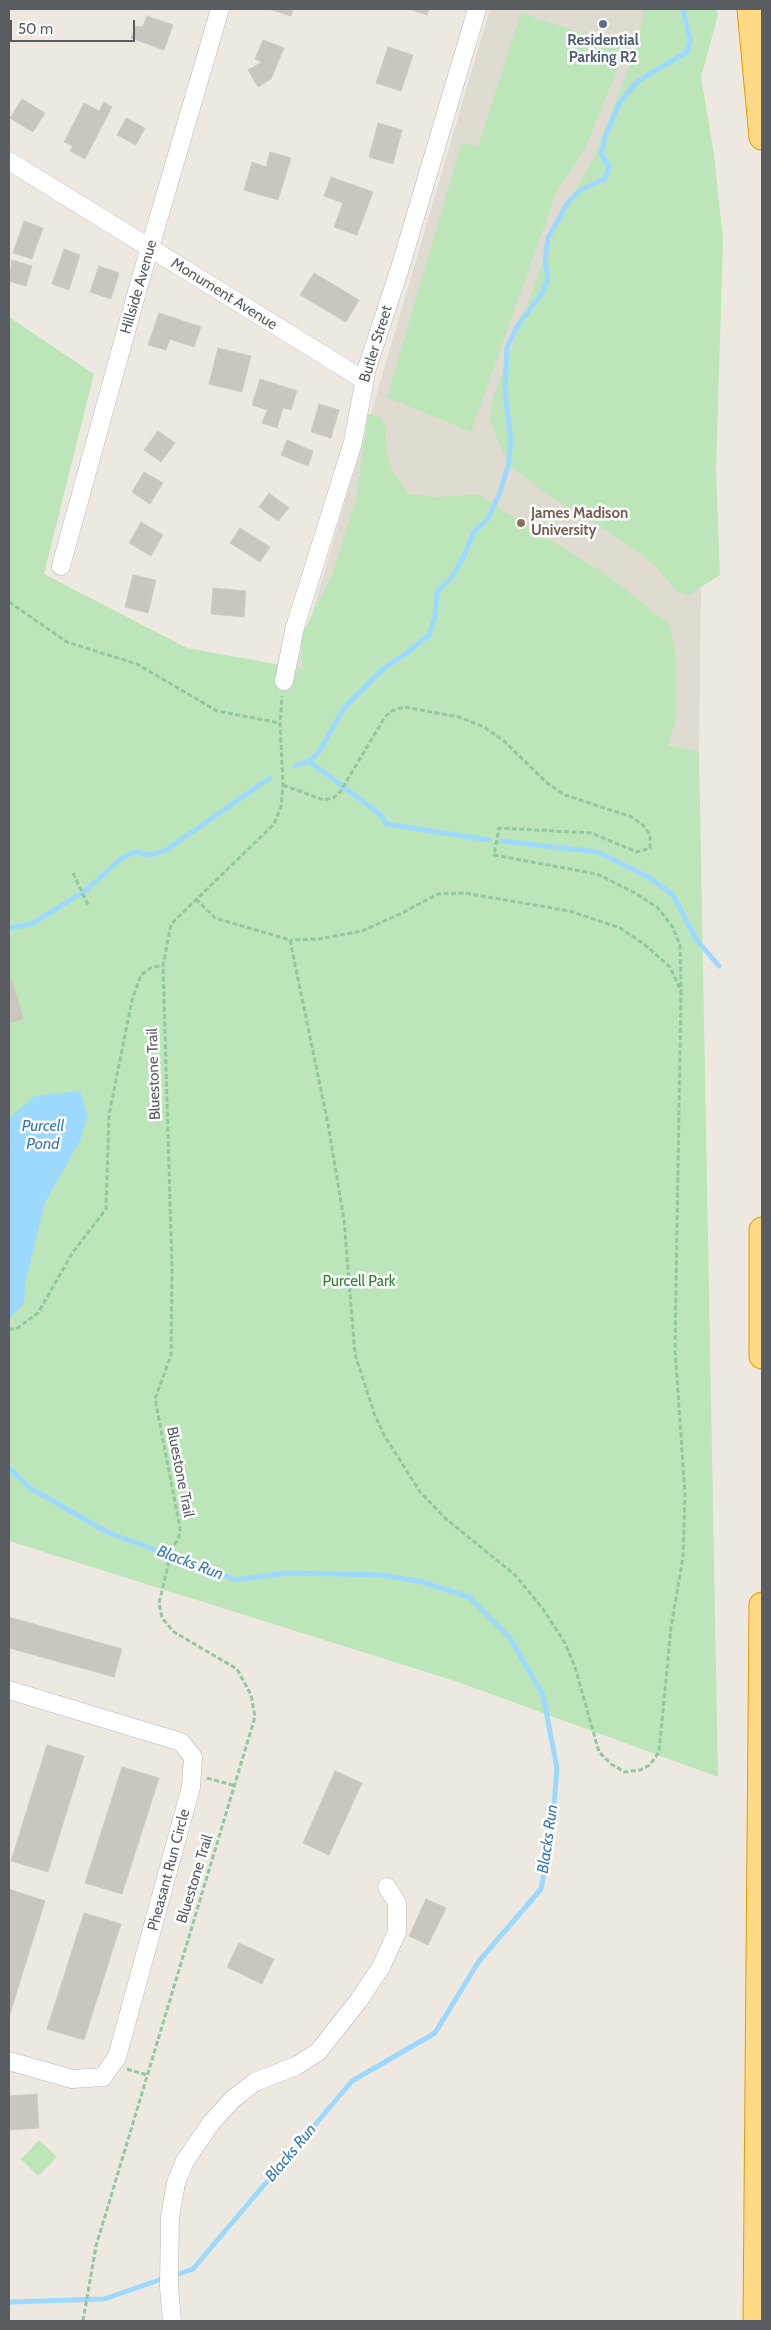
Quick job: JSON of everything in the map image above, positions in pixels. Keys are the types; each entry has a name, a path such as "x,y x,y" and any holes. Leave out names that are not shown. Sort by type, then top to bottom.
{"highway":[{"path":"750,9 762,137"},
{"path":"762,1230 762,1356"},
{"path":"756,2321 760,2121 762,1605"}],"street":[{"name":"Hillside Avenue","path":"61,566 150,248 220,9"},
{"name":"Butler Street","path":"284,681 295,628 353,442 364,380 477,9"},
{"name":"Monument Avenue","path":"9,161 364,380"},
{"name":"Pheasant Run Circle","path":"9,1690 181,1742 193,1757 191,1787 117,2057 103,2076 72,2079 9,2062"},
{"path":"172,2321 169,2262 172,2202 181,2170 190,2153 211,2123 240,2093 255,2082 302,2064 323,2047 332,2036 381,1967 395,1941 399,1922 397,1904 387,1887"}],"path":[{"path":"9,602 67,642 137,664 217,711 280,723"},
{"name":"Bluestone Trail","path":"83,2321 102,2227 236,1786 255,1717 251,1695 237,1669 182,1638 167,1626 162,1618 160,1594 172,1549 179,1537 180,1528 155,1398 171,1355 172,1269 163,966 171,924 274,824 281,807 283,786 280,723 284,681"},
{"path":"283,786 324,800 333,798 340,792 385,717 392,711 404,707 460,717 484,727 504,741 547,783 565,795 632,817 644,826 650,835 650,848 637,852 591,833 499,828 494,855 597,874 635,892 658,908 672,926 680,945 681,991 674,1348 686,1495 683,1557 671,1627 658,1752 650,1765 640,1770 625,1772 611,1764 599,1752 575,1667 565,1643 543,1609 516,1575 445,1518 420,1492 384,1435 374,1414 355,1354 344,1220 328,1124 290,940"},
{"path":"73,873 89,906"},
{"path":"196,899 215,918 290,940 319,939 362,930 402,913 438,894 464,893 570,911 620,928 644,944 670,967 681,991"},
{"path":"9,1329 16,1329 38,1313 73,1252 106,1209 109,1115 132,1000 141,975 152,967 163,966"},
{"path":"192,1774 236,1786"}],"shaded area":[{"name":"James Madison University","path":"490,9 667,9 705,268 699,751 296,668"}],"green space":[{"path":"644,9 717,9 718,15 701,77 714,154 723,240 716,470 720,575 689,595 676,591 656,566 611,533 551,497 511,467 499,444 490,420 492,401 560,215 591,164 619,94 638,42"},
{"path":"521,13 626,48 585,149 556,193 471,432 387,397 462,142 478,147"},
{"name":"Purcell Park","path":"9,317 94,374 44,574 187,648 303,669 300,639 332,575 356,500 368,414 381,417 386,428 386,447 392,470 409,494 438,497 477,494 607,575 670,625 676,658 676,720 668,745 699,751 718,1777 458,1682 9,1541"},
{"path":"39,2140 57,2157 38,2176 21,2159"}],"water":[{"name":"Purcell Pond","path":"80,1091 88,1116 80,1141 45,1202 26,1280 24,1304 9,1319 9,1118 35,1096"}],"building":[{"path":"269,9 293,9 291,16"},
{"path":"409,9 429,9 427,15"},
{"path":"147,16 173,25 164,50 131,38 135,27 143,26"},
{"path":"263,40 284,48 271,79 258,87 248,70 262,62 255,59"},
{"path":"388,47 413,55 401,91 376,83"},
{"path":"22,99 45,113 33,132 10,118"},
{"path":"104,102 112,107 85,159 70,151 73,146 64,142 84,103 99,111"},
{"path":"126,118 145,128 136,145 117,135"},
{"path":"378,123 402,130 393,164 369,157"},
{"path":"270,152 291,158 278,200 244,190 252,162 266,167"},
{"path":"331,177 373,192 357,235 334,227 343,203 324,196"},
{"path":"24,221 43,228 32,259 13,253"},
{"path":"64,249 80,255 69,290 52,284"},
{"path":"12,260 32,266 26,286 9,281"},
{"path":"99,266 119,273 111,299 90,292"},
{"path":"314,273 359,300 346,322 300,295"},
{"path":"159,313 201,327 194,347 170,339 166,350 148,345"},
{"path":"218,348 251,356 242,392 209,384"},
{"path":"260,379 297,391 291,410 283,408 277,428 262,423 267,410 252,405"},
{"path":"319,404 339,410 331,438 311,432"},
{"path":"158,431 175,443 161,462 144,450"},
{"path":"287,440 313,451 308,466 281,455"},
{"path":"144,472 163,483 150,504 132,492"},
{"path":"269,493 289,508 278,521 259,507"},
{"path":"141,522 163,535 151,556 129,543"},
{"path":"240,528 270,547 260,562 230,543"},
{"path":"133,575 156,580 148,613 125,607"},
{"path":"213,588 246,591 244,617 211,614"},
{"path":"12,979 23,1019 9,1023 9,980"},
{"path":"9,1617 122,1649 114,1677 9,1648"},
{"path":"47,1745 84,1756 48,1872 11,1861"},
{"path":"122,1767 159,1778 122,1894 85,1883"},
{"path":"335,1771 362,1783 329,1855 303,1843"},
{"path":"9,1889 45,1901 9,2017"},
{"path":"426,1899 446,1908 428,1945 409,1936"},
{"path":"84,1913 121,1924 84,2040 47,2029"},
{"path":"239,1943 274,1959 262,1984 227,1967"},
{"path":"37,2094 39,2128 9,2130 9,2096"}],"waterway":[{"path":"295,766 309,761 319,752 344,708 383,669 429,635 435,617 437,592 452,577 464,556 474,532 487,520 499,495 508,466 511,441 505,392 507,347 518,325 541,295 548,279 545,260 548,238 568,202 582,189 605,179 609,166 601,154 605,137 620,102 638,81 687,52 690,40 683,9"},
{"path":"309,761 382,816 386,824 489,840"},
{"path":"9,928 32,924 86,890 122,858 135,852 151,855 166,850 270,778"},
{"path":"501,841 598,852 650,878 673,895 696,939 719,966"},
{"name":"Blacks Run","path":"9,1468 30,1488 107,1532 236,1580 288,1573 382,1575 422,1582 469,1597 510,1638 543,1695 557,1768 552,1830 541,1889 479,1961 435,2033 352,2081 193,2269 173,2276"},
{"name":"Blacks Run","path":"9,2302 104,2299 165,2278"}],"place":[{"name":"Residential Parking R2","path":"603,24"},
{"name":"James Madison University","path":"521,523"}]}
